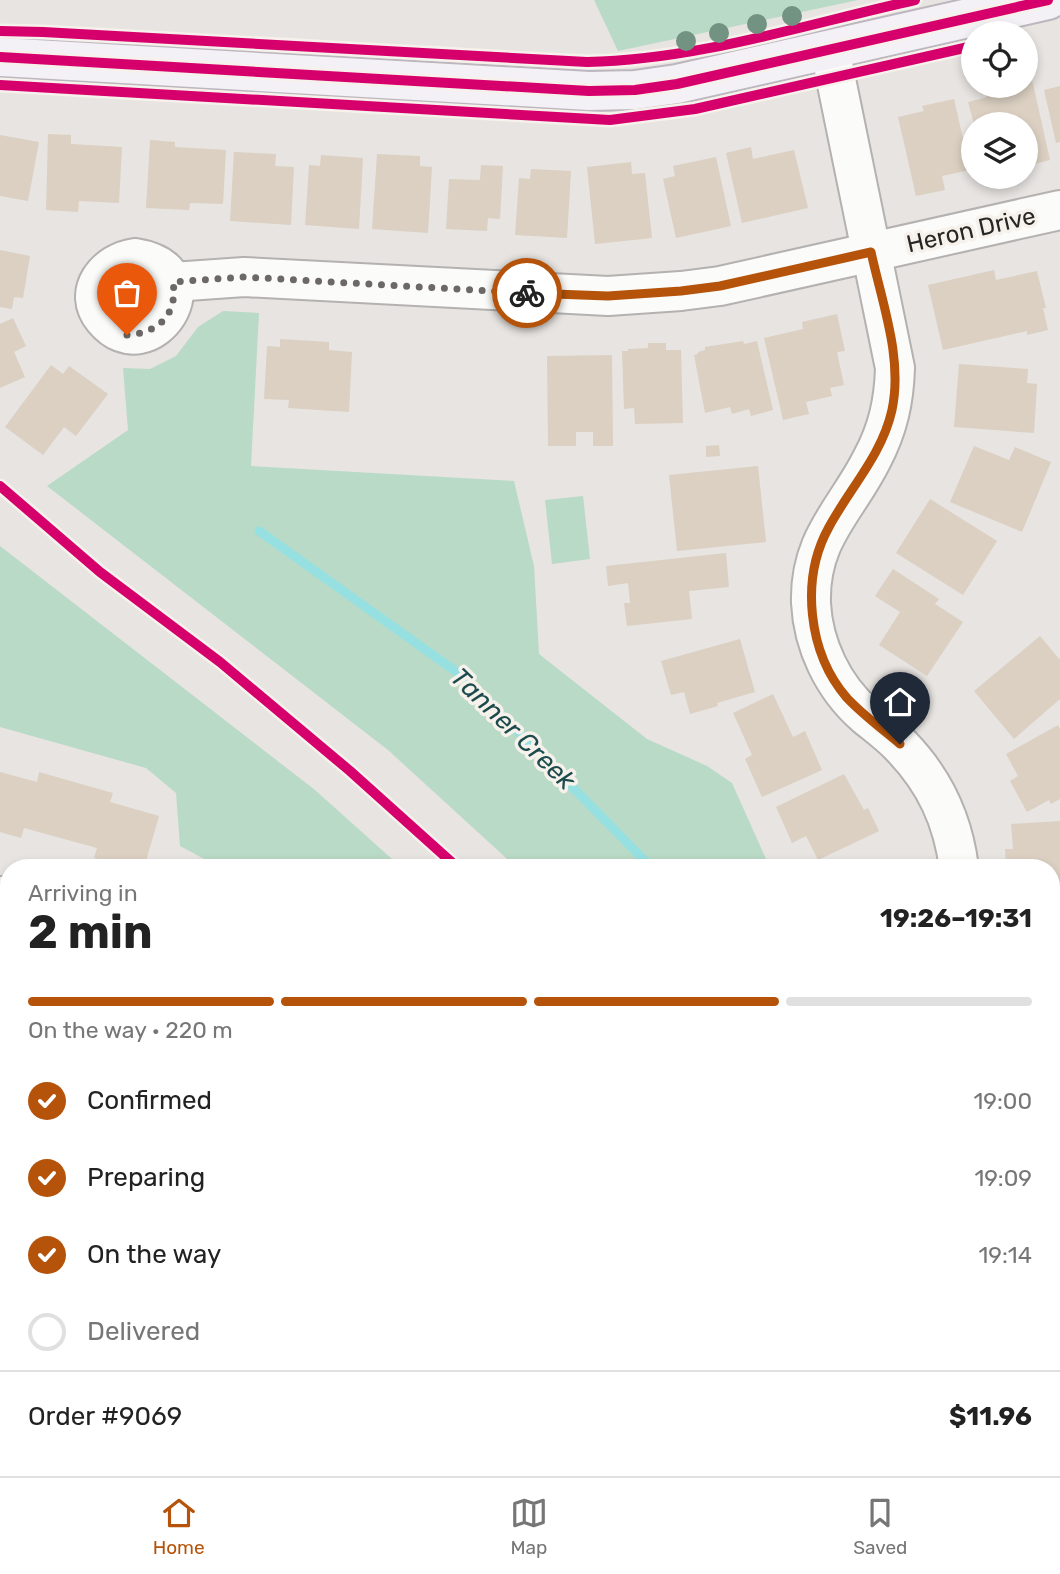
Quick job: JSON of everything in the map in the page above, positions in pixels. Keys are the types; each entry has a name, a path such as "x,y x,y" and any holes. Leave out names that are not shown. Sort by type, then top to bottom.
{"main road":[{"path":"0,57 610,91 668,86 1048,0"}],"street":[{"path":"830,50 895,368 891,413 873,459 828,529 816,557 811,585 811,606 820,648 835,681 863,714 900,744 935,789 950,821 957,859"},
{"name":"Heron Drive","path":"173,282 244,277 618,296 720,286 1060,210"}],"green space":[{"path":"594,0 858,0 618,51"},
{"path":"223,311 259,313 251,466 514,481 534,566 539,654 647,739 707,766 732,783 766,859 507,859 388,750 47,486 128,430 123,368 150,369 176,356 198,327"},
{"path":"583,496 590,559 552,564 545,500"},
{"path":"0,546 315,790 392,859 204,859 180,846 176,793 146,768 0,727"}],"building":[{"path":"1060,86 1060,142 1056,143 1044,90"},
{"path":"983,98 1036,98 1050,160 1038,163 1038,112 971,112 968,102"},
{"path":"954,99 961,130 961,172 942,176 945,190 916,196 898,117 924,111 922,106"},
{"path":"48,134 71,135 71,144 122,147 119,203 79,201 78,212 46,210"},
{"path":"0,135 39,142 28,201 0,196"},
{"path":"150,140 175,142 175,147 226,150 223,204 190,203 189,210 146,208"},
{"path":"751,147 753,159 794,150 808,208 742,223 726,153"},
{"path":"234,152 276,154 275,166 294,167 291,225 230,221"},
{"path":"377,154 420,156 420,166 432,167 428,233 372,229"},
{"path":"321,155 363,158 359,229 305,225 309,165 320,166"},
{"path":"716,157 731,226 676,238 663,179 675,176 673,166"},
{"path":"631,162 632,174 645,173 652,238 595,244 587,167"},
{"path":"481,165 503,166 500,219 488,218 487,231 446,229 449,179 480,180"},
{"path":"531,169 571,171 567,238 515,235 519,178 530,179"},
{"path":"0,250 30,256 23,298 14,297 12,309 0,307"},
{"path":"994,270 996,280 1037,271 1048,330 1027,335 1027,331 943,350 928,285"},
{"path":"837,314 845,351 837,352 844,385 830,388 832,396 806,402 809,414 783,420 764,338 803,329 802,322"},
{"path":"13,318 26,346 14,352 25,377 0,388 0,324"},
{"path":"280,339 329,342 329,350 352,352 349,412 288,408 289,400 264,399 267,346 280,347"},
{"path":"743,341 744,344 757,341 773,410 751,416 749,409 732,414 730,407 705,413 694,355 705,350 705,347"},
{"path":"648,343 666,343 666,350 681,350 683,423 635,424 634,408 624,409 622,351 648,348"},
{"path":"612,355 613,446 593,446 593,432 576,432 576,446 548,446 547,356"},
{"path":"959,364 1028,369 1027,383 1037,384 1034,433 954,427"},
{"path":"51,365 63,374 69,366 108,394 76,436 64,427 43,455 5,427"},
{"path":"719,445 720,456 706,457 706,446"},
{"path":"974,446 1009,460 1015,447 1051,462 1022,532 950,502"},
{"path":"758,466 766,542 677,551 669,475"},
{"path":"930,499 997,541 963,595 896,553"},
{"path":"726,553 729,587 689,591 692,619 627,626 624,603 630,603 628,583 608,586 606,566"},
{"path":"893,569 939,599 935,604 963,622 927,676 879,645 900,612 875,596"},
{"path":"1040,636 1060,660 1060,699 1014,739 974,691"},
{"path":"740,639 755,692 690,714 684,692 671,695 661,661"},
{"path":"773,694 793,737 805,731 822,770 762,797 745,759 752,755 733,713"},
{"path":"1058,725 1060,799 1051,804 1049,800 1027,812 1010,781 1018,776 1006,754"},
{"path":"0,772 37,782 39,772 113,793 110,802 159,816 147,859 98,859 94,858 97,848 24,828 21,838 0,832"},
{"path":"844,774 864,810 868,808 879,831 818,859 806,836 792,843 776,807"},
{"path":"1060,821 1060,859 1006,859 1005,849 1013,849 1011,824"}],"waterway":[{"name":"Tanner Creek","path":"259,531 465,678 643,859"}],"cycle path":[{"path":"0,31 587,62 628,60 711,48 915,0"},
{"path":"0,57 589,91 635,90 677,84 1048,0"},
{"path":"0,85 610,120 695,109 961,49"},
{"path":"0,486 100,572 220,662 350,771 448,859"}],"way so far":[{"path":"127,335 143,334 166,317 173,306 173,282 244,277 527,293"}],"route":[{"path":"527,293 608,296 681,291 720,286 871,252 893,349 895,368 891,413 873,459 828,529 816,557 811,585 811,606 820,648 835,681 863,714 900,744"}]}
